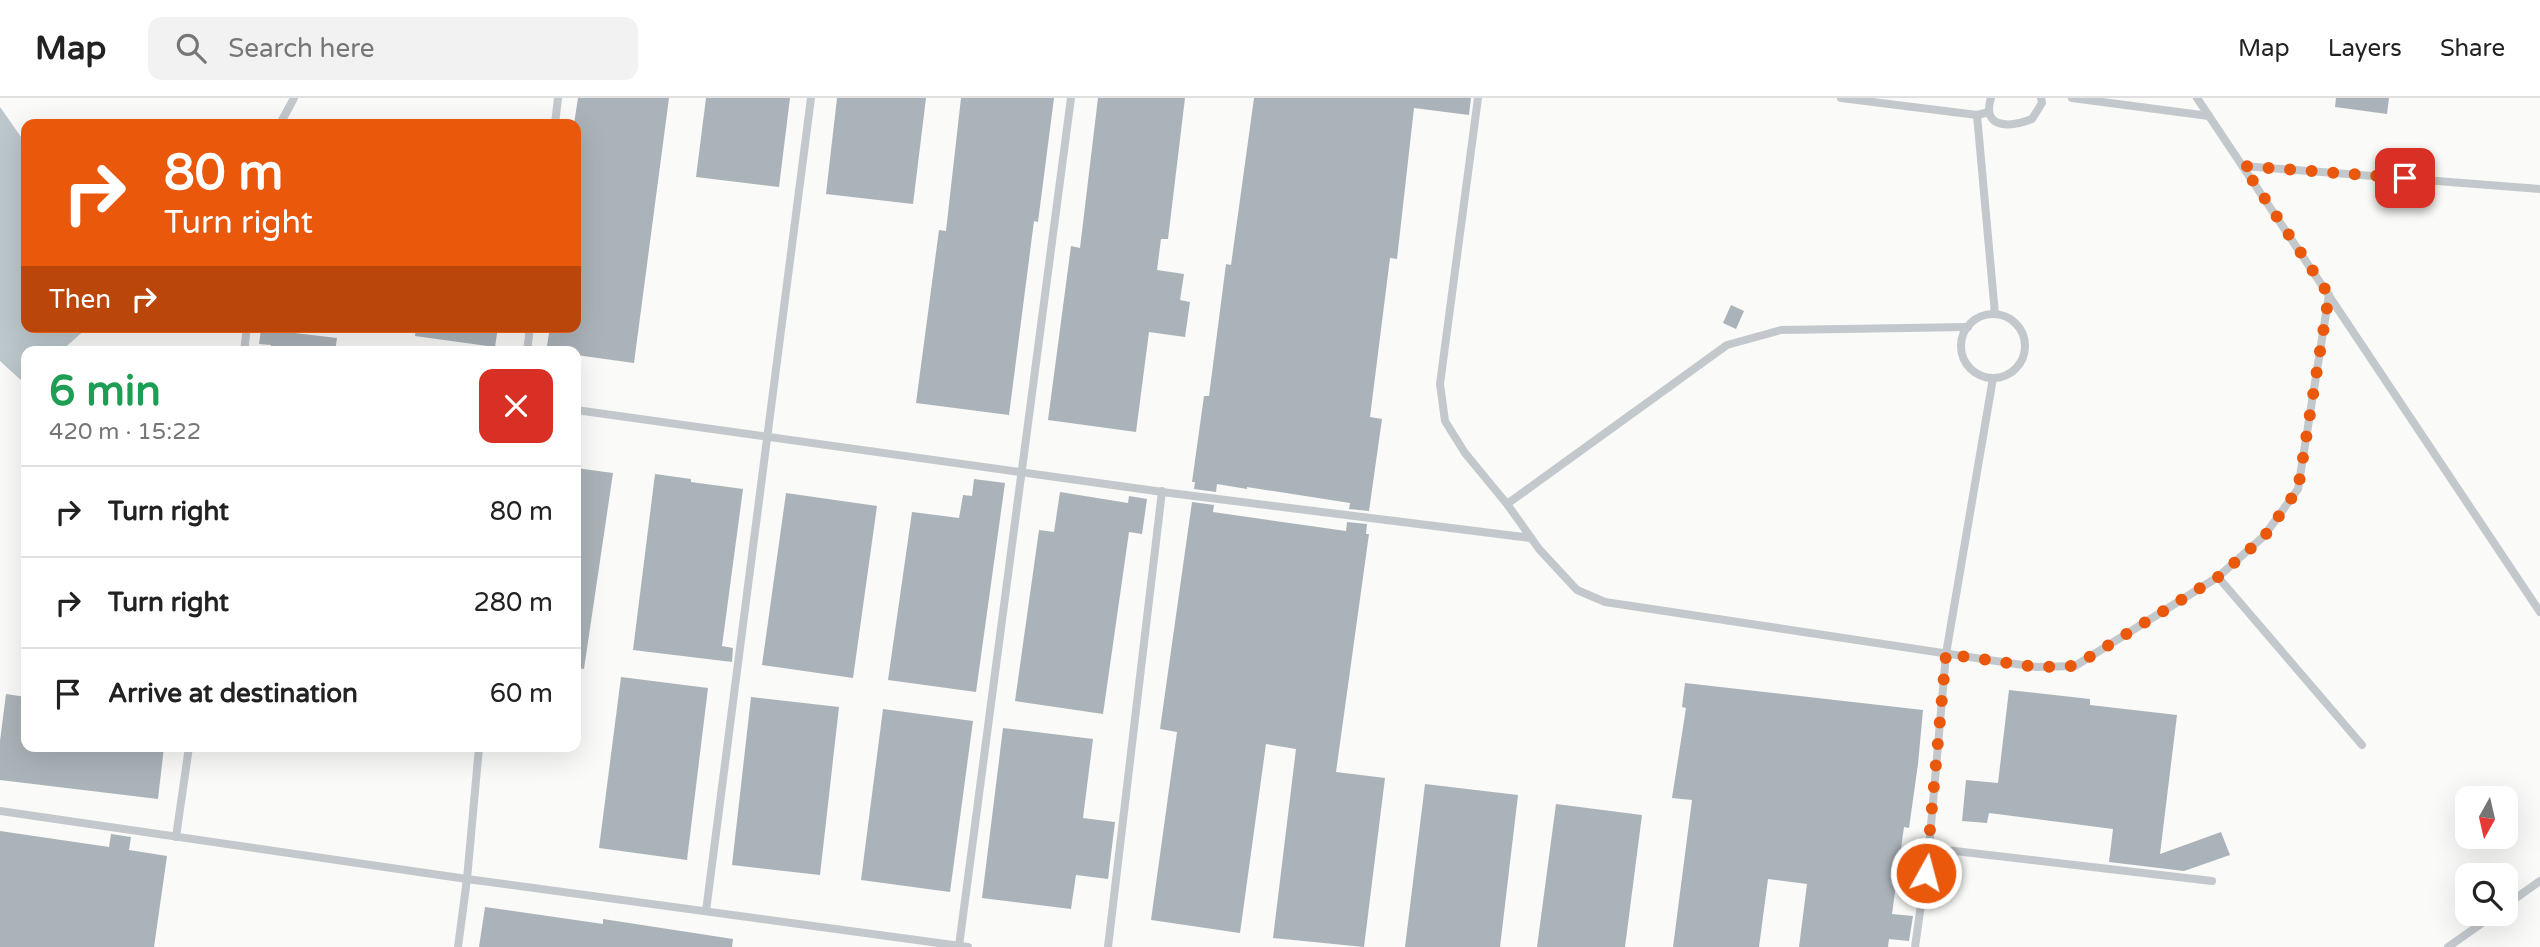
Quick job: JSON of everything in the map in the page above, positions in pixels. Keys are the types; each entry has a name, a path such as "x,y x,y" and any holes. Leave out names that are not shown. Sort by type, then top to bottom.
{"lane":[{"path":"283,119 294,98"},
{"path":"556,119 558,98"},
{"path":"706,911 811,98"},
{"path":"0,811 467,879 963,946 1021,472 1071,98"},
{"path":"1478,98 1440,384 1446,421 1465,453 1531,538 1577,590 1605,602 2036,667 2075,666 2218,577 2264,537 2298,489 2329,295"},
{"path":"1841,98 1976,115 1989,112"},
{"path":"1991,98 1990,116 2001,124 2032,119 2042,103 2041,98"},
{"path":"2072,98 2209,116"},
{"path":"2197,98 2540,612"},
{"path":"1976,115 1995,314"},
{"path":"2243,166 2540,189"},
{"path":"1995,314 2002,314 2015,321 2023,331 2026,345 2024,358 2017,369 2005,376 1993,378 1978,375 1968,366 1962,354 1961,340 1968,327 1976,318 1995,314"},
{"path":"1507,504 1727,345 1781,330 1968,327"},
{"path":"1915,947 1929,848 1946,654 1993,378"},
{"path":"581,411 1162,491 1531,538"},
{"path":"1108,947 1162,491"},
{"path":"2218,577 2362,745"},
{"path":"176,837 188,752"},
{"path":"458,947 479,752"},
{"path":"1929,848 2213,881"},
{"path":"2518,897 2540,881"},
{"path":"2448,947 2478,926"}],"shaded area":[{"path":"0,107 21,137 21,333 81,333 67,346 21,346 21,380 0,361"}],"building":[{"path":"578,98 669,98 634,363 581,356 581,346 547,346 549,333 581,333 581,119 575,119"},
{"path":"706,98 790,98 779,187 696,177"},
{"path":"837,98 926,98 913,204 826,194"},
{"path":"961,98 1054,98 1038,222 1034,221 1009,415 916,403 939,230 946,231"},
{"path":"1098,98 1185,98 1168,239 1161,239 1157,270 1184,274 1180,300 1190,302 1185,337 1149,332 1136,432 1048,420 1071,246 1080,248"},
{"path":"1254,98 1471,98 1469,115 1414,108 1397,259 1390,258 1370,417 1382,419 1369,511 1349,509 1350,503 1247,487 1217,484 1216,492 1194,489 1195,482 1192,482 1204,396 1209,396 1226,264 1231,265"},
{"path":"2336,98 2389,98 2387,114 2335,107"},
{"path":"1731,305 1744,311 1736,329 1723,323"},
{"path":"260,333 295,333 337,338 336,346 259,344"},
{"path":"415,333 497,333 495,346 415,336"},
{"path":"581,469 613,473 584,669 581,669"},
{"path":"655,474 743,489 722,646 733,648 732,662 633,650"},
{"path":"974,479 1005,483 976,692 888,680 912,512 959,518 963,495 972,496"},
{"path":"1060,492 1128,503 1129,496 1147,499 1142,534 1129,532 1103,714 1015,701 1039,530 1054,532"},
{"path":"786,493 877,506 853,678 762,665"},
{"path":"1192,502 1214,505 1213,512 1346,531 1347,522 1367,524 1366,534 1369,534 1336,772 1385,778 1364,947 1273,938 1296,749 1266,744 1240,933 1151,920 1177,732 1160,729"},
{"path":"621,677 708,688 687,860 599,848"},
{"path":"1685,683 1923,710 1909,828 1904,827 1892,914 1913,916 1909,941 1889,939 1888,947 1799,947 1807,884 1768,879 1759,947 1673,947 1692,800 1672,798 1686,708 1682,707"},
{"path":"2009,690 2090,699 2090,705 2177,715 2160,854 2221,832 2230,855 2184,871 2109,862 2113,829 1989,813 1987,823 1962,821 1966,780 1998,783"},
{"path":"6,694 21,696 21,752 163,752 158,799 0,780 0,741"},
{"path":"751,697 839,707 820,875 732,865"},
{"path":"883,709 973,721 950,892 861,880"},
{"path":"1003,728 1093,739 1083,818 1115,822 1108,879 1076,875 1071,909 982,898"},
{"path":"1425,784 1518,795 1500,947 1405,947"},
{"path":"1556,804 1642,815 1625,947 1537,947"},
{"path":"0,831 109,847 111,834 131,837 129,850 167,856 154,947 0,947"},
{"path":"485,907 603,924 603,919 733,939 732,947 479,947"}],"route":[{"path":"1926,873 1946,654 2036,667 2075,666 2218,577 2264,537 2298,489 2329,295 2243,166 2405,178"}]}
